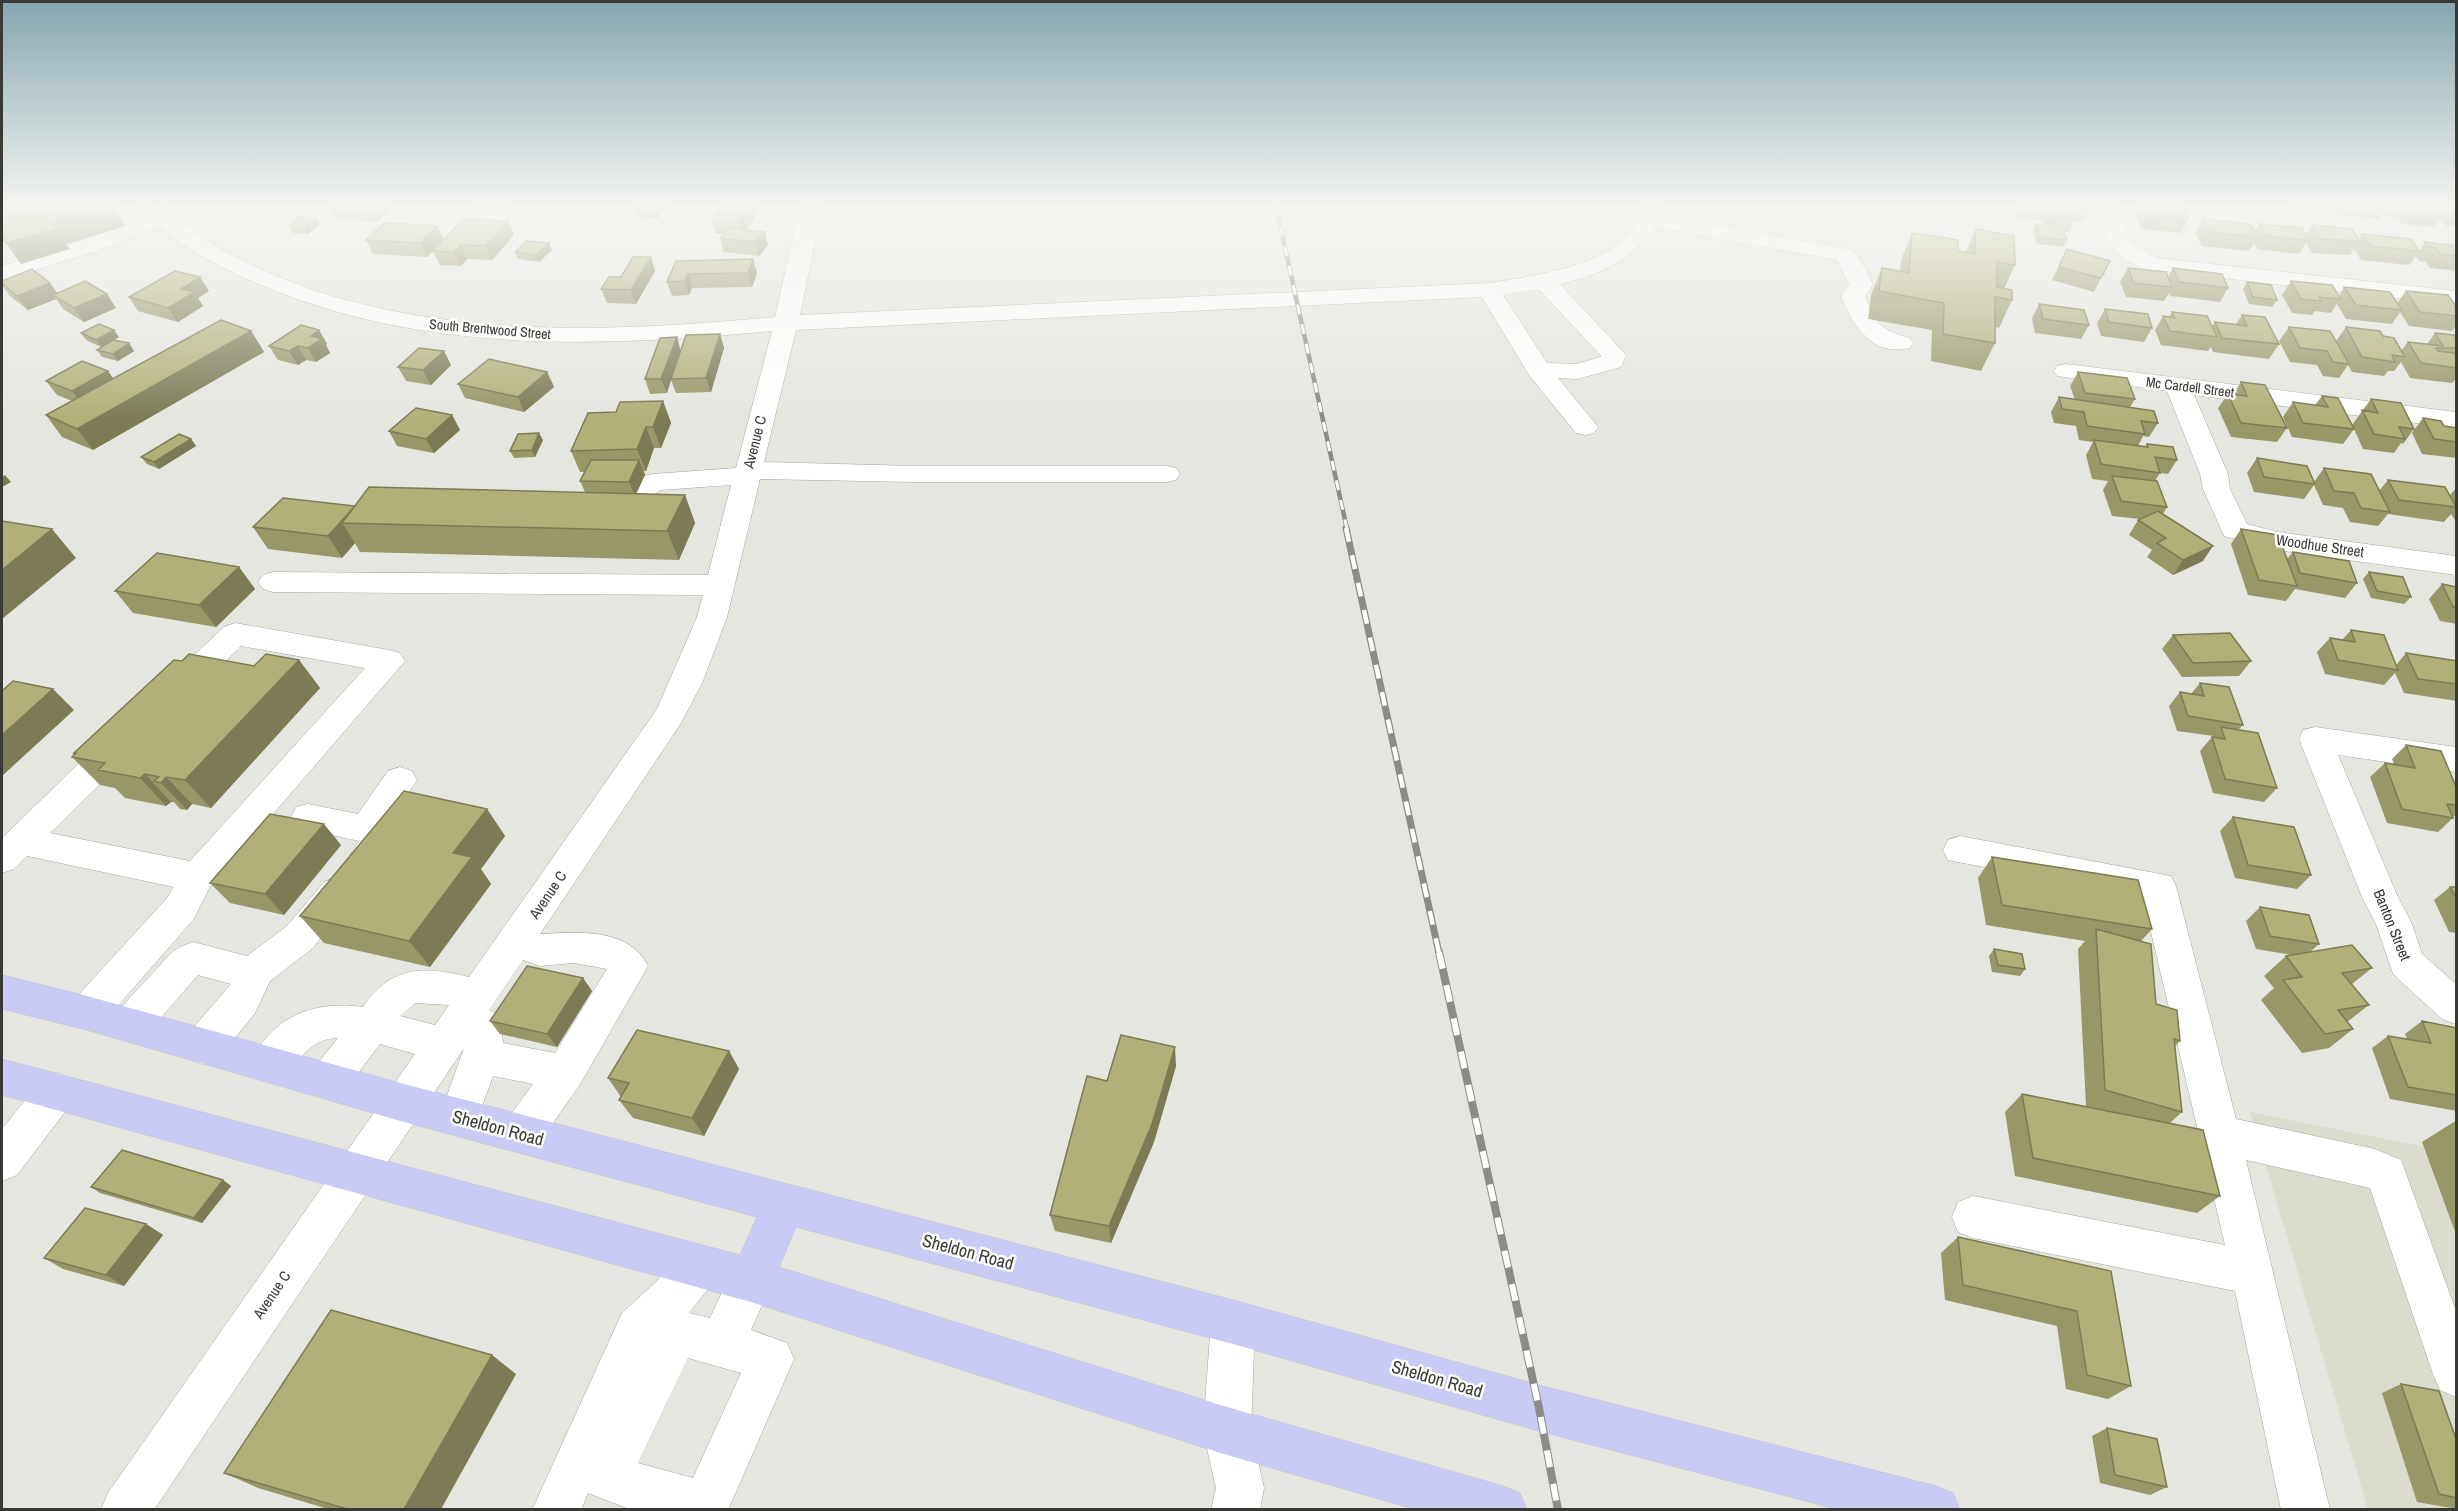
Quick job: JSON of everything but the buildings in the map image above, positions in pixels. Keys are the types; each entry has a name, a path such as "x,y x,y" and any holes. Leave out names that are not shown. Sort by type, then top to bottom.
{"main road":[{"name":"Sheldon Road","path":"2,993 87,1013 459,1118 1233,1322 1539,1408 1936,1509"},
{"path":"2,1077 751,1280 1227,1431 1503,1509"},
{"path":"751,1280 785,1204"}],"street":[{"name":"South Brentwood Street","path":"260,278 366,314 487,331 613,337 676,334 786,323 1489,290 1554,278"},
{"name":"Avenue C","path":"125,1509 404,1103 469,1029 496,1020 527,977 528,945 670,715 699,651 720,585 796,278"},
{"path":"1859,278 1862,285 1852,296 1865,326 1883,341 1901,344"},
{"path":"2274,278 2457,298"},
{"path":"1538,370 1589,370 1612,362 1614,355 1543,280"},
{"path":"1489,290 1538,370 1562,403 1584,427"},
{"name":"Mc Cardell Street","path":"2066,370 2457,420"},
{"name":"Woodhue Street","path":"2177,385 2214,474 2213,485 2234,523 2234,530 2277,541 2457,566"},
{"path":"584,514 626,505 653,482 747,473 1166,474"},
{"path":"273,582 720,585"},
{"path":"11,850 235,634 389,661 198,877 180,909 87,1013"},
{"name":"Banton Street","path":"2457,759 2315,739 2380,897 2394,924 2406,963 2457,1008"},
{"path":"366,829 400,780"},
{"path":"202,1046 238,1006 250,987 252,973 300,937 386,833 308,817"},
{"path":"11,850 198,877"},
{"path":"1960,850 2158,886 2253,1274 2306,1509"},
{"path":"520,1134 566,1073 629,966 617,955 574,947 528,945"},
{"path":"130,1025 193,958 252,973"},
{"path":"328,1081 395,995 416,986 429,985 469,1029 459,1118"},
{"path":"269,1065 294,1036 313,1022 333,1019 372,1025 469,1029 566,1073"},
{"path":"2,1161 57,1091"},
{"path":"2219,1135 2375,1169 2386,1174 2457,1374"},
{"path":"1972,1217 2253,1274"},
{"path":"556,1509 638,1329 672,1299 699,1266"},
{"path":"721,1344 751,1280"},
{"path":"1233,1322 1227,1431 1240,1488 1235,1509"}],"shaded area":[{"path":"2250,1112 2456,1153 2456,1509 2368,1509"}],"railway":[{"path":"1292,278 1347,529"},
{"path":"1346,528 1439,953"},
{"path":"1439,952 1539,1408 1558,1510"}]}
